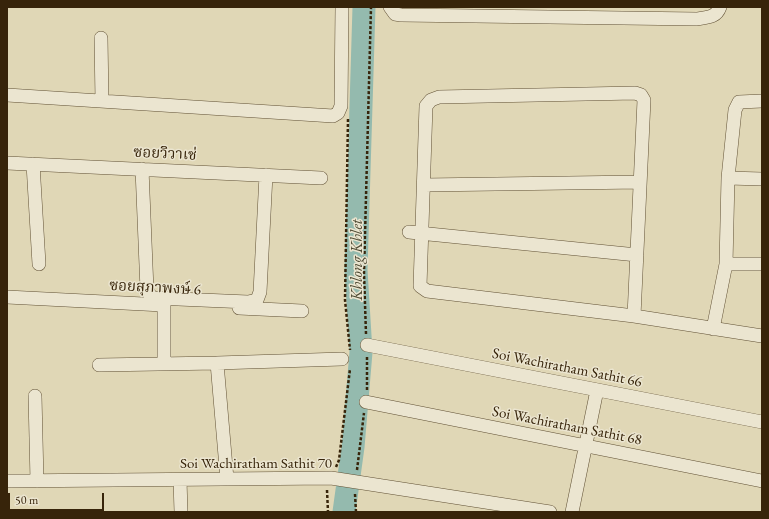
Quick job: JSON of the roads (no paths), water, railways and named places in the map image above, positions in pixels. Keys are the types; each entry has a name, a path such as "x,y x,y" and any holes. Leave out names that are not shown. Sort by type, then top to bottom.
{"street":[{"path":"7,95 333,116 338,113 341,106 342,7"},
{"path":"390,7 395,14 401,15 697,18 712,17 718,12 720,7"},
{"path":"101,38 102,102"},
{"path":"634,316 644,100 641,96 627,93 439,97 430,100 426,106 424,185 416,232 420,286 427,291 634,316 762,336"},
{"path":"713,329 726,264 728,178 736,105 740,102 762,101"},
{"name":"ซอยวิวาเช่","path":"7,163 321,178"},
{"path":"33,164 39,264"},
{"path":"142,169 147,290 151,297 155,298 248,302 257,300 260,292 266,176"},
{"path":"728,178 762,179"},
{"path":"424,185 640,182"},
{"path":"416,232 637,255"},
{"path":"726,264 762,264"},
{"name":"ซอยสุภาพงษ์ 6","path":"7,297 302,311"},
{"path":"164,305 164,364"},
{"name":"Soi Wachiratham Sathit 66","path":"367,345 762,422"},
{"path":"99,365 347,360"},
{"path":"217,363 227,479"},
{"path":"572,512 597,390"},
{"path":"35,396 37,480"},
{"name":"Soi Wachiratham Sathit 68","path":"366,402 762,481"},
{"name":"Soi Wachiratham Sathit 70","path":"7,481 331,478 355,483 550,512"},
{"path":"180,480 181,512"}],"waterway":[{"name":"Khlong Khlet","path":"344,512 353,447 361,352 356,270 364,7"}]}
